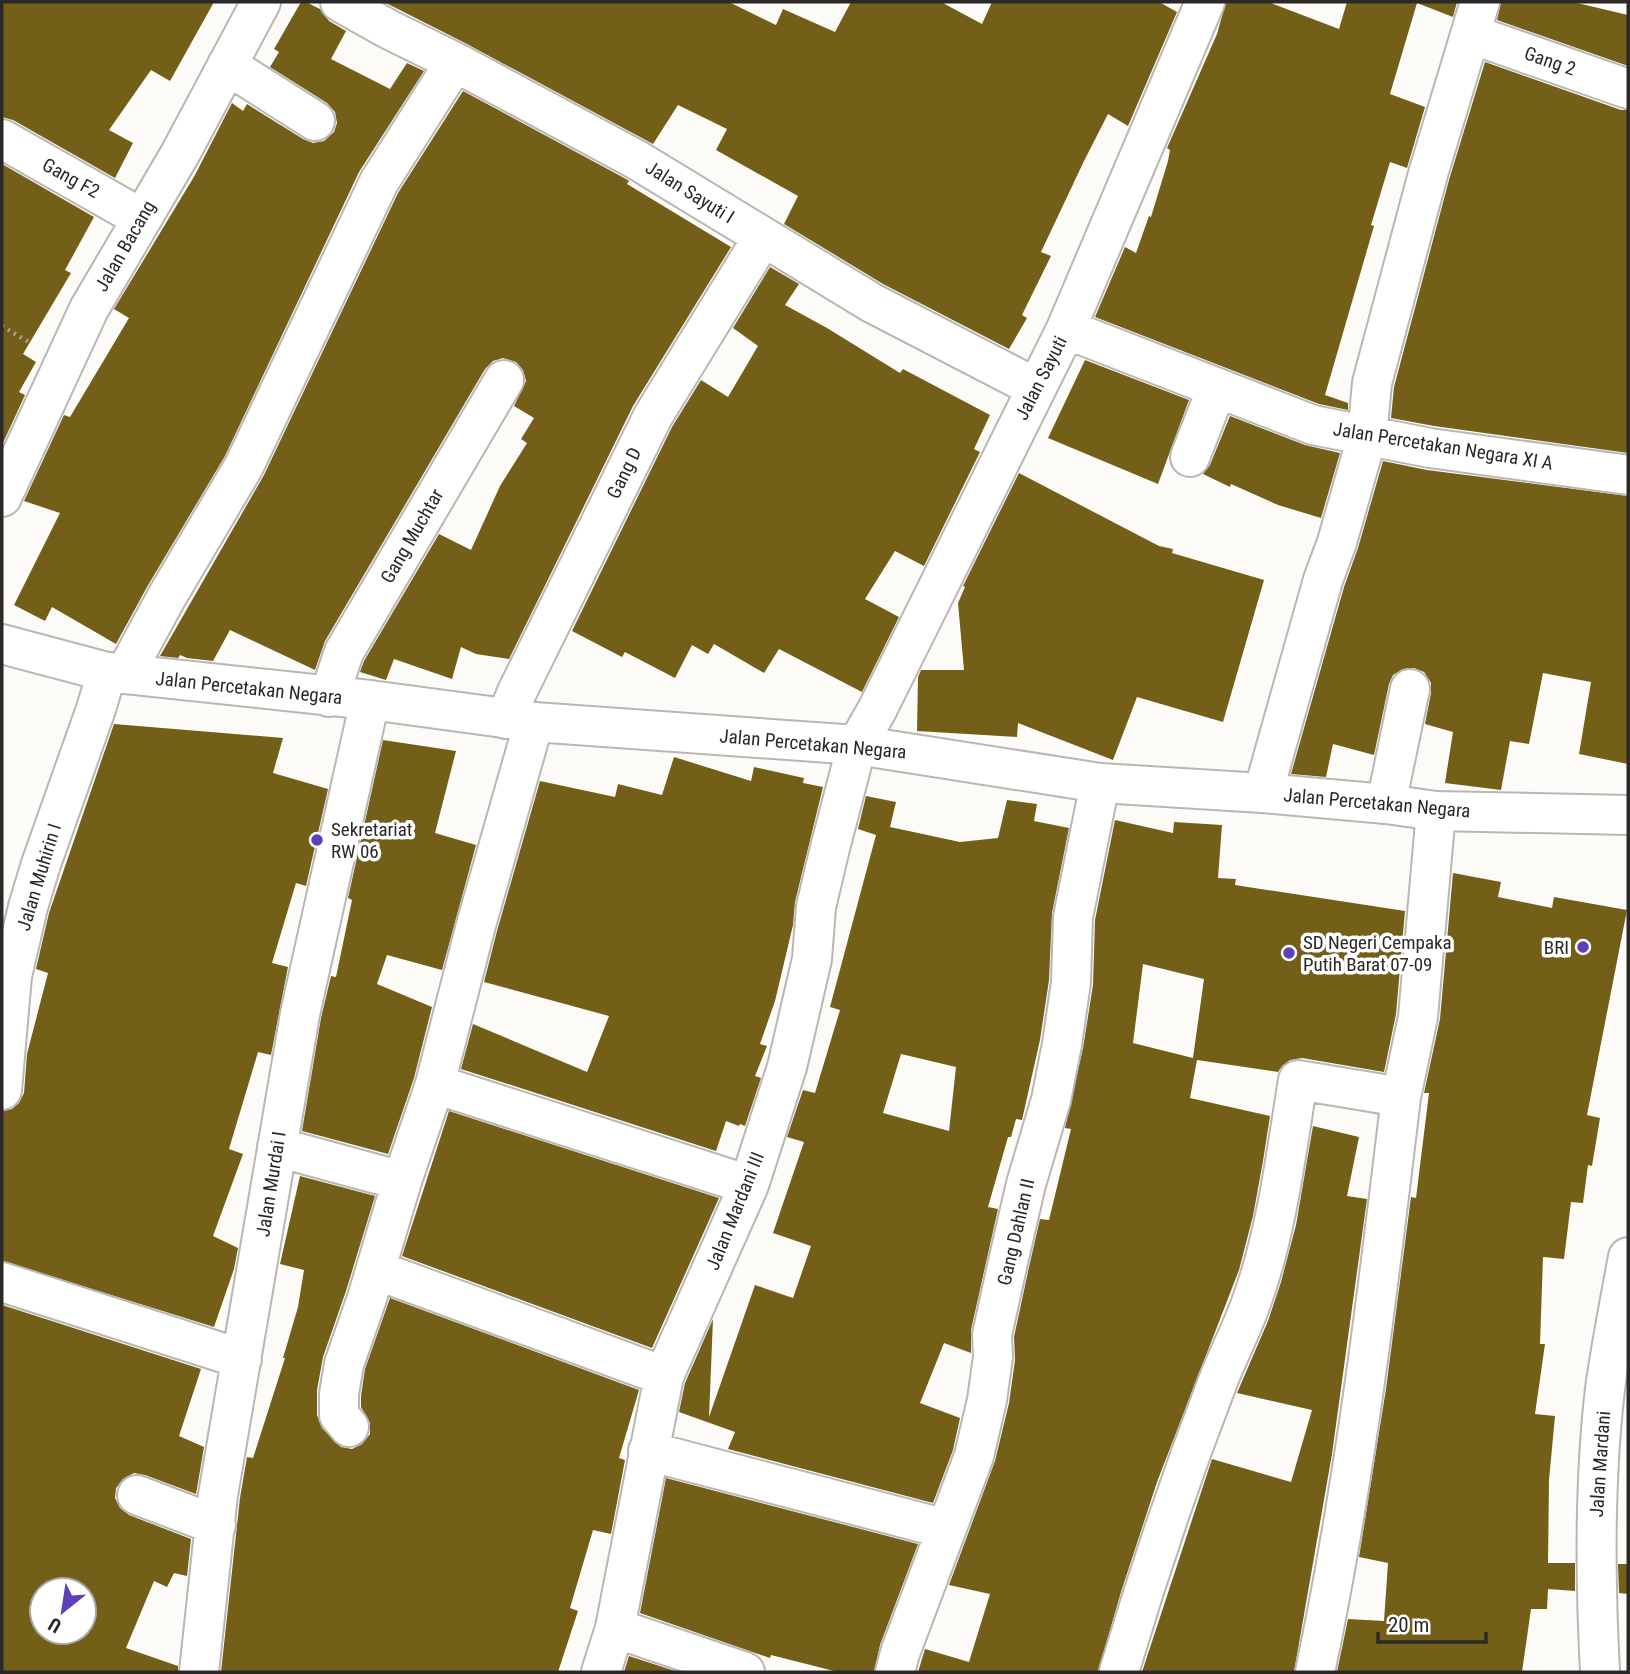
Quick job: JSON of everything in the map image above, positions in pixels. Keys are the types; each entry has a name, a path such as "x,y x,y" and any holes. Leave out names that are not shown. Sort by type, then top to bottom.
{"street":[{"name":"Jalan Bacang","path":"2,497 89,309 180,154 261,2"},
{"name":"Jalan Sayuti I","path":"340,2 637,160 872,303 1036,388"},
{"name":"Jalan Sayuti","path":"857,745 877,710 1066,329 1193,6"},
{"path":"1263,793 1320,590 1337,542 1367,437 1372,383 1428,174 1475,18"},
{"name":"Gang 2","path":"1475,18 1628,89"},
{"name":"Jalan Muhirin I","path":"2,1090 12,975 28,907 96,709 244,466 379,182 455,62"},
{"path":"228,65 315,121"},
{"name":"Gang F2","path":"2,139 141,218"},
{"name":"Gang D","path":"349,1427 339,1415 342,1374 435,1084 476,925 520,720 517,692 653,416 763,237"},
{"name":"Jalan Percetakan Negara XI A","path":"1066,329 1313,425 1430,449 1628,475"},
{"name":"Gang Muchtar","path":"329,697 344,652 504,380"},
{"path":"1190,457 1217,388"},
{"name":"Jalan Percetakan Negara","path":"2,644 116,673 370,700 520,720 857,745 1100,783 1263,793 1436,811 1628,815"},
{"path":"1386,804 1410,689"},
{"name":"Jalan Murdai I","path":"199,1672 218,1495 300,1014 370,700"},
{"name":"Jalan Mardani III","path":"601,1672 615,1628 664,1376 749,1185 787,1067 811,959 816,906 857,745"},
{"name":"Gang Dahlan II","path":"895,1672 974,1456 987,1400 993,1357 992,1335 1026,1184 1051,1100 1071,982 1073,917 1100,783"},
{"path":"1315,1672 1364,1393 1401,1097 1418,1017 1436,811"},
{"path":"1118,1672 1196,1439 1251,1303 1272,1223 1298,1080 1401,1097"},
{"path":"435,1084 749,1185"},
{"path":"277,1147 402,1181"},
{"name":"Jalan Mardani","path":"1600,1672 1595,1562 1601,1437 1611,1354 1628,1257"},
{"path":"376,1270 664,1376"},
{"path":"2,1282 242,1359"},
{"path":"648,1451 946,1529"},
{"path":"137,1495 215,1525"},
{"path":"615,1628 745,1672"}],"building":[{"path":"2,2 214,2 170,81 151,70 109,130 133,143 115,178 13,120 2,117"},
{"path":"301,2 320,9 329,21 346,31 331,59 390,89 407,63 424,71 359,172 225,456 116,644 52,607 45,621 14,605 60,513 24,501 64,415 70,417 129,318 114,309 195,175 232,103 243,111 247,104 313,143 324,141 334,132 337,123 335,112 327,103 270,67 279,52 274,49"},
{"path":"384,2 729,2 776,25 783,9 835,32 851,2 941,2 982,24 992,2 1159,2 1177,12 1128,126 1108,114 1084,161 1041,252 1051,256 1022,315 1027,318 1009,349 883,284 784,224 798,196 716,150 727,129 678,105 653,144"},
{"path":"1226,2 1268,2 1339,29 1347,2 1457,2 1453,17 1417,3 1390,94 1425,107 1407,168 1390,162 1325,395 1348,403 1348,410 1319,404 1095,317 1125,247 1136,253 1149,216 1151,217 1168,161 1170,150 1167,148 1217,34"},
{"path":"1501,2 1573,2 1628,15 1628,66 1497,20"},
{"path":"1485,62 1621,110 1628,110 1628,453 1391,418 1394,387 1449,180"},
{"path":"463,91 626,179 629,181 627,184 731,247 633,406 509,659 476,654 461,647 452,679 394,659 386,680 360,672 439,534 471,550 500,486 527,443 521,439 534,418 514,406 526,381 523,370 516,362 503,358 493,361 485,369 325,641 315,670 230,630 213,661 180,655 178,658 160,656 264,475 398,193"},
{"path":"2,164 94,217 65,270 71,273 23,354 36,362 19,392 25,395 2,445"},
{"path":"770,267 799,284 785,305 900,373 903,369 990,415 974,449 980,452 924,566 895,551 865,599 899,617 862,692 779,649 764,673 714,644 708,654 692,645 675,678 625,652 622,657 572,631 672,427 701,380 728,397 758,346 733,328"},
{"path":"1085,360 1189,400 1158,484 1048,438"},
{"path":"1230,416 1305,445 1340,453 1321,518 1278,505 1203,474 1210,465"},
{"path":"1383,461 1427,470 1628,496 1628,764 1579,754 1591,682 1543,673 1529,744 1510,741 1501,790 1445,783 1453,732 1425,724 1431,683 1424,672 1414,668 1403,669 1393,675 1374,755 1333,744 1326,777 1291,774"},
{"path":"1019,473 1159,546 1173,549 1172,553 1264,580 1223,722 1137,697 1113,760 1018,723 1017,737 917,731 918,677 921,670 964,670 958,603 965,587 963,586"},
{"path":"114,724 283,738 273,773 328,789 306,886 296,883 272,963 288,967 271,1055 258,1052 229,1149 243,1154 213,1236 238,1248 234,1269 214,1327 2,1261 2,1115 3,1111 12,1109 19,1103 24,1093 27,1054 48,973 36,969 49,913"},
{"path":"383,740 456,751 435,833 476,845 442,970 387,955 377,984 432,1007 414,1078 388,1154 302,1131 321,1018 331,976 336,977 352,900 348,898"},
{"path":"674,757 751,781 754,767 804,778 803,783 823,787 795,902 793,925 775,1001 760,1044 767,1046 755,1076 761,1078 745,1126 726,1121 716,1151 461,1069 473,1024 587,1072 609,1016 484,982 497,931 540,781 615,797 618,784 662,795"},
{"path":"866,796 896,802 890,827 960,842 998,838 1007,800 1037,804 1034,821 1069,828 1052,913 1049,980 1040,1040 1022,1120 1016,1119 1011,1137 1008,1137 988,1207 998,1209 971,1330 971,1353 944,1343 920,1403 960,1418 953,1450 933,1503 728,1449 735,1432 679,1412 685,1383 713,1319 709,1417 755,1285 793,1298 811,1246 773,1233 804,1142 787,1137 803,1090 815,1093 840,1010 830,1007 876,835 858,829","holes":["901,1054 956,1067 949,1131 883,1113"]},
{"path":"1115,820 1173,833 1174,822 1222,825 1218,878 1236,879 1235,885 1405,911 1396,1014 1384,1072 1302,1058 1290,1060 1278,1072 1197,1060 1190,1098 1270,1116 1263,1161 1239,1270 1157,1482 1098,1672 918,1672 925,1649 969,1662 990,1594 949,1585 995,1461 1009,1403 1015,1360 1014,1337 1029,1267 1040,1219 1049,1220 1071,1129 1065,1128 1083,1048 1093,985 1095,920","holes":["1143,964 1204,979 1193,1058 1133,1043"]},
{"path":"1453,873 1501,882 1498,897 1552,908 1554,897 1627,910 1587,1115 1600,1118 1592,1166 1588,1165 1583,1203 1571,1202 1564,1259 1543,1257 1540,1344 1545,1344 1535,1414 1555,1416 1549,1480 1548,1563 1575,1563 1575,1591 1548,1589 1547,1609 1531,1609 1522,1672 1337,1672 1348,1619 1384,1621 1388,1563 1359,1557 1386,1389 1411,1197 1416,1198 1429,1093 1424,1093 1440,1019"},
{"path":"449,1111 719,1198 652,1348 402,1256"},
{"path":"1313,1126 1359,1137 1347,1196 1367,1199 1332,1454 1294,1672 1142,1672 1212,1459 1291,1482 1312,1410 1237,1393 1268,1321 1281,1282 1296,1225"},
{"path":"300,1176 375,1196 323,1357 317,1390 317,1415 322,1428 341,1447 352,1449 362,1444 370,1434 370,1423 361,1407 361,1396 365,1369 390,1298 639,1390 619,1458 625,1460 611,1534 593,1530 570,1608 578,1611 558,1672 221,1672 247,1457 253,1458 285,1358 304,1270 280,1264"},
{"path":"2,1305 201,1369 179,1436 204,1447 196,1494 134,1473 123,1479 116,1488 115,1498 120,1508 129,1515 191,1539 187,1576 174,1573 167,1587 154,1581 126,1648 178,1666 178,1672 2,1672"},
{"path":"666,1478 918,1544 880,1645 874,1672 838,1672 771,1655 770,1658 640,1613"},
{"path":"1618,1564 1628,1564 1628,1594 1619,1593"},
{"path":"629,1656 678,1672 624,1672"}],"place":[{"name":"Sekretariat RW 06","path":"317,840"},
{"name":"BRI","path":"1583,947"},
{"name":"SD Negeri Cempaka Putih Barat 07-09","path":"1289,953"}]}
